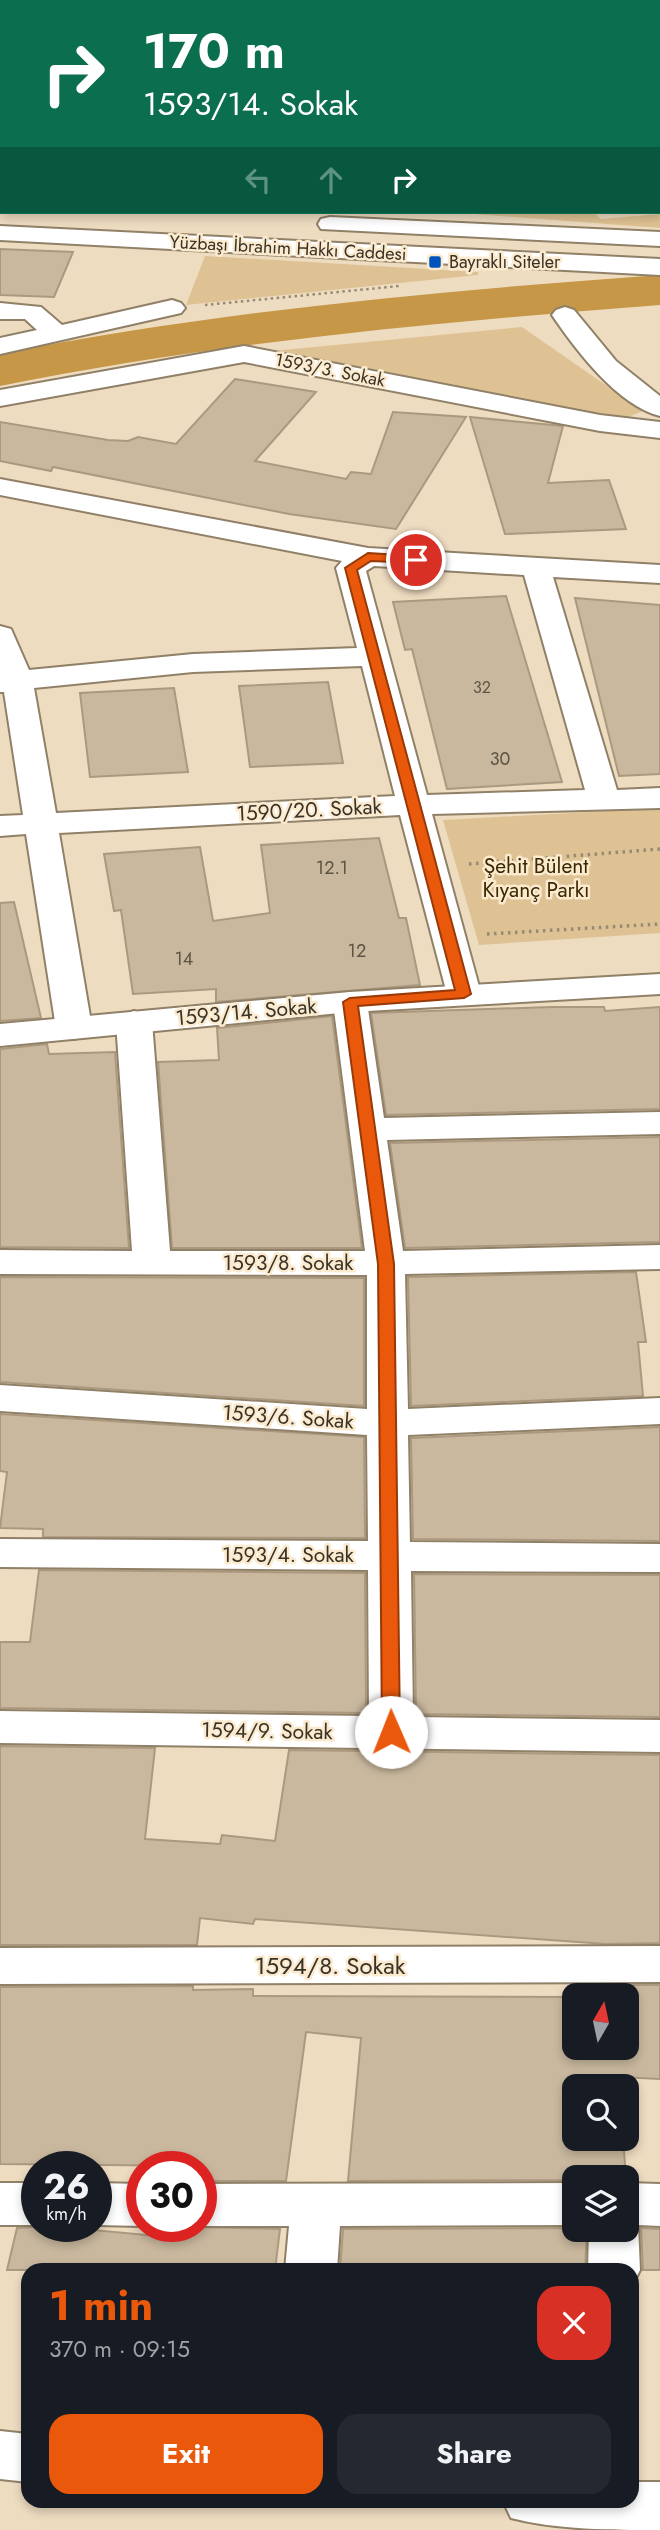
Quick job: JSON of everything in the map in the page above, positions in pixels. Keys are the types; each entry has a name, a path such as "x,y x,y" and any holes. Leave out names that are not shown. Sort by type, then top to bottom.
{"street":[{"name":"Yüzbaşı İbrahim Hakkı Caddesi","path":"302,222 660,239"},
{"name":"Yüzbaşı İbrahim Hakkı Caddesi","path":"0,233 660,267"},
{"path":"0,345 172,308"},
{"path":"0,311 32,312 57,334"},
{"path":"565,315 589,351 621,383 660,408"},
{"name":"1593/3. Sokak","path":"0,398 244,354 600,423 660,430"},
{"path":"0,487 368,557 660,574"},
{"path":"368,557 351,568 464,994"},
{"path":"536,567 604,800"},
{"path":"0,635 43,822 74,1028"},
{"path":"9,682 193,663 373,657"},
{"name":"1590/20. Sokak","path":"0,826 412,806 660,798"},
{"name":"1593/14. Sokak","path":"0,1035 350,1002 660,984"},
{"path":"350,1002 386,1264 391,1732"},
{"path":"134,1022 152,1262"},
{"path":"368,1129 660,1123"},
{"name":"1593/8. Sokak","path":"0,1262 386,1264 660,1256"},
{"name":"1593/6. Sokak","path":"0,1398 387,1423 660,1411"},
{"name":"1593/4. Sokak","path":"0,1553 660,1558"},
{"name":"1594/9. Sokak","path":"0,1727 660,1736"},
{"name":"1594/8. Sokak","path":"0,1966 660,1964"},
{"path":"0,2204 21,2204"},
{"path":"217,2205 562,2204"},
{"path":"639,2204 660,2205"},
{"path":"312,2263 316,2205"},
{"path":"614,2263 615,2242"},
{"path":"0,2455 21,2457"},
{"path":"595,2508 622,2511"}],"path":[{"path":"172,308 407,285"},
{"path":"456,865 660,849"},
{"path":"476,935 660,924"}],"green space":[{"path":"474,214 595,214 601,219 660,214 660,228"},
{"path":"205,256 478,272 478,275 186,305"},
{"path":"522,327 643,411 623,419 262,352"},
{"name":"Şehit Bülent Kıyanç Parkı","path":"660,808 660,933 479,945 443,820"}],"building":[{"path":"0,249 73,252 54,297 0,295"},
{"path":"235,379 316,392 255,461 346,479 351,472 371,474 393,412 466,417 396,529 289,514 53,467 51,471 0,461 0,422 108,440 128,441 138,437 176,444"},
{"path":"470,417 563,426 548,483 609,480 626,529 505,534"},
{"path":"506,596 562,782 447,789 412,649 405,650 393,602"},
{"path":"575,598 660,605 660,774 619,776"},
{"path":"328,682 343,763 250,767 239,686"},
{"path":"174,688 188,772 90,777 80,693"},
{"path":"379,838 399,918 406,918 420,985 216,1002 216,989 133,994 121,910 114,911 104,854 200,847 213,921 270,913 261,845"},
{"path":"14,902 41,1018 0,1021 0,903"},
{"path":"604,1007 605,1011 660,1007 660,1109 386,1115 371,1013"},
{"path":"332,1016 362,1248 172,1248 158,1062 219,1060 217,1028"},
{"path":"47,1044 49,1054 115,1052 129,1248 0,1247 0,1049"},
{"path":"660,1137 660,1242 405,1248 390,1143"},
{"path":"636,1272 646,1342 638,1342 643,1396 411,1406 408,1277"},
{"path":"0,1277 364,1278 364,1406 0,1382"},
{"path":"0,1414 364,1437 365,1538 43,1537 43,1529 0,1528 7,1472 0,1471"},
{"path":"660,1427 660,1541 413,1539 411,1438"},
{"path":"39,1570 365,1573 366,1713 0,1708 0,1642 30,1642"},
{"path":"414,1574 660,1575 660,1717 416,1714"},
{"path":"0,1746 155,1748 145,1839 220,1844 222,1835 275,1841 289,1750 660,1755 660,1943 606,1944 255,1919 253,1924 200,1918 197,1945 0,1945"},
{"path":"639,1985 660,1985 660,2079 639,2078 639,2074 562,2074 562,2151 624,2151 625,2165 562,2165 562,2180 348,2181 361,2038 306,2032 286,2181 217,2181 217,2151 126,2151 126,2165 112,2165 112,2151 21,2151 21,2164 0,2164 0,1987 193,1986 193,1990 253,1989 253,1996 562,1997 562,2060 639,2060"},
{"path":"217,2227 280,2229 276,2263 21,2263 21,2270 7,2270 17,2228 21,2228 21,2242 112,2242 112,2232 126,2233 126,2242 217,2242"},
{"path":"562,2228 562,2242 586,2242 585,2263 341,2263 343,2229"},
{"path":"641,2228 660,2229 660,2270 643,2270"}],"waterway":[{"path":"0,370 164,340 328,318 660,290"}],"place":[{"name":"Bayraklı Siteler","path":"435,262"}],"route":[{"path":"391,1732 386,1264 350,1002 464,994 351,568 368,557 416,560"}]}
